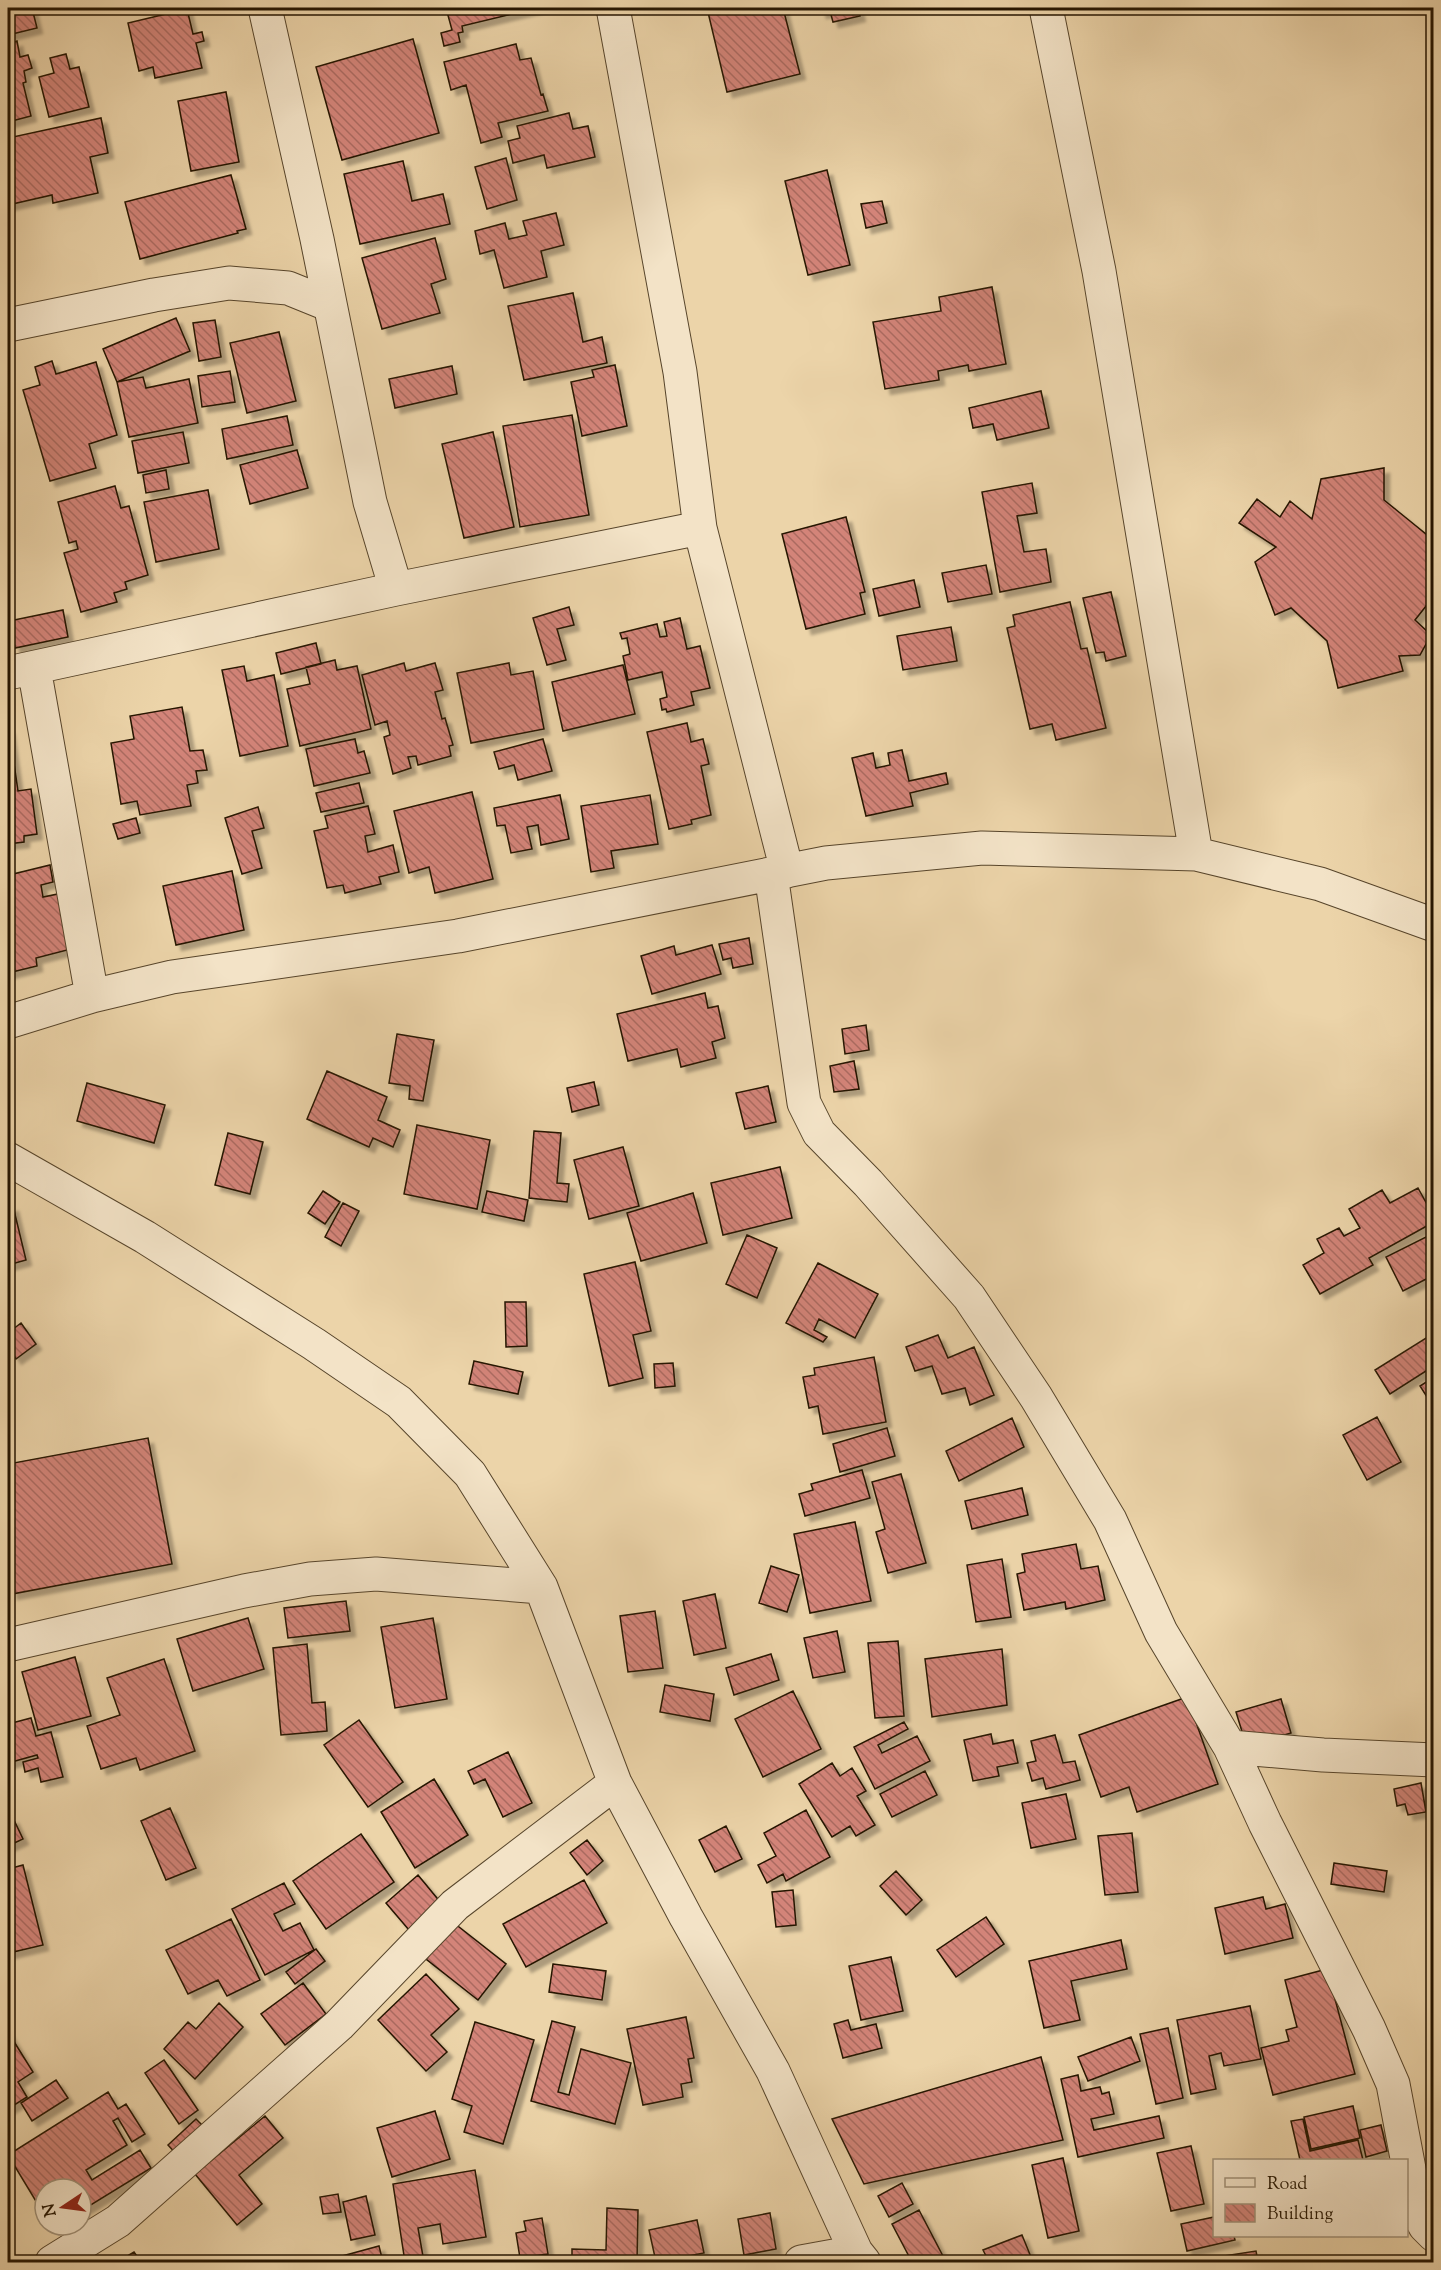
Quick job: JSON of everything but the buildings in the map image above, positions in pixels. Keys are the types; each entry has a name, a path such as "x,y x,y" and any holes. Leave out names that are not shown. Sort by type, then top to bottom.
{"street":[{"path":"265,8 330,305 370,502 396,589"},
{"path":"613,8 680,372 700,528 778,872 804,1103 819,1133 868,1183 969,1297 1030,1388 1110,1521 1161,1632 1230,1747 1265,1823 1369,2029 1393,2084 1407,2159"},
{"path":"1046,8 1099,272 1196,854"},
{"path":"8,325 154,295 229,283 288,288 330,305"},
{"path":"92,996 21,671 396,589 700,528"},
{"path":"8,1022 92,996 172,977 458,936 826,863 982,848 1196,854 1320,884 1434,925"},
{"path":"8,1159 145,1238 314,1344 399,1402 470,1474 541,1587 615,1783 686,1917 773,2071 860,2257 801,2262"},
{"path":"8,1645 244,1590 310,1579 376,1574 541,1587"},
{"path":"1230,1747 1323,1755 1434,1760"},
{"path":"52,2262 118,2221 339,2025 455,1905 615,1783"},
{"path":"1408,2163 1417,2211 1425,2226 1434,2235"}]}
